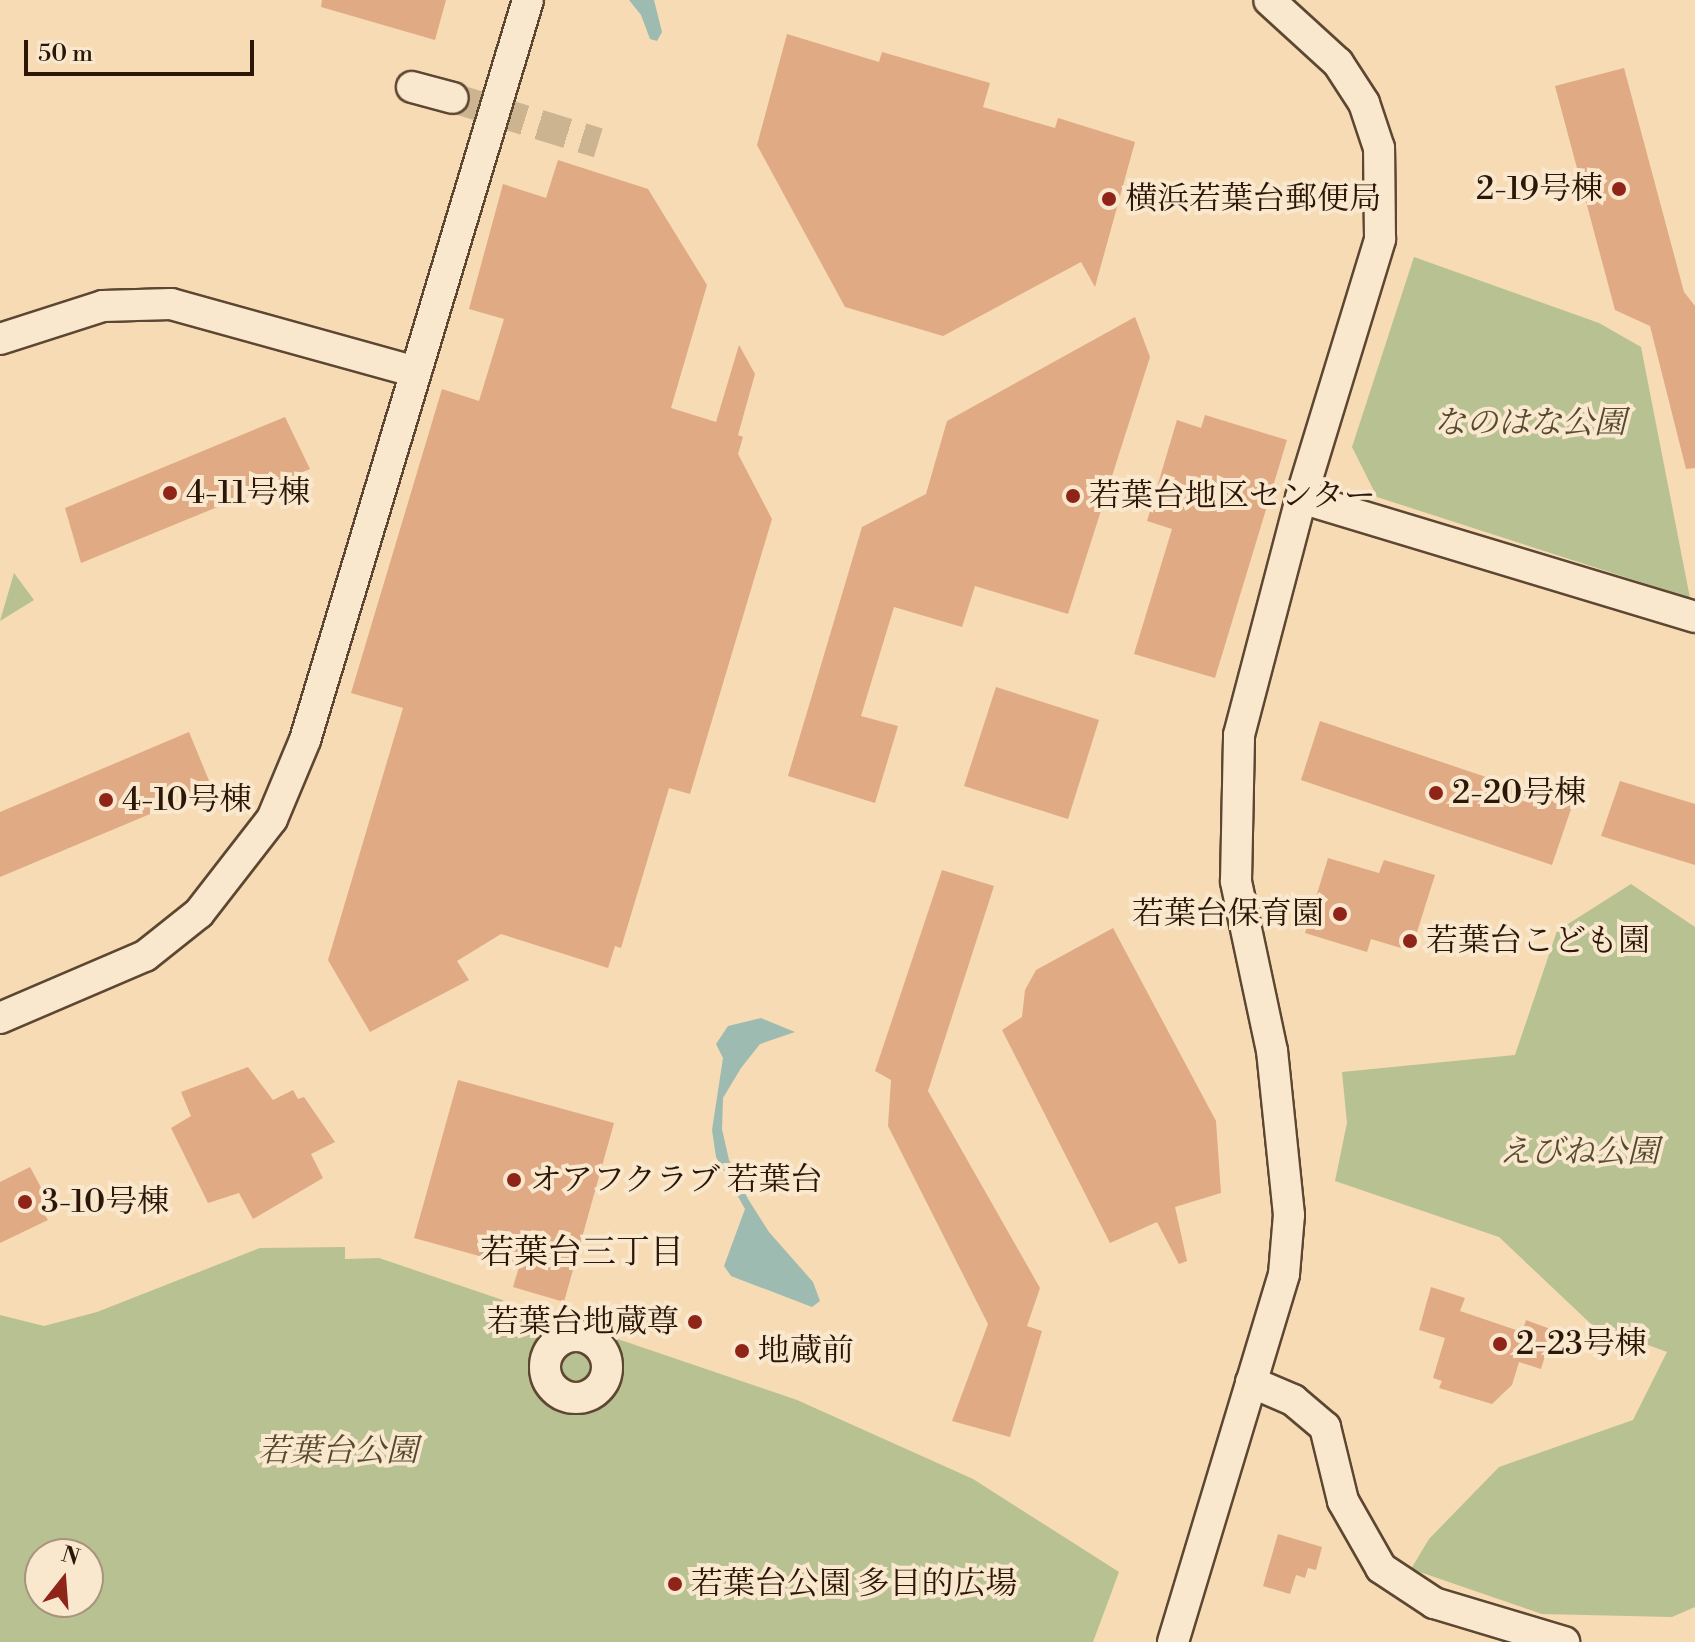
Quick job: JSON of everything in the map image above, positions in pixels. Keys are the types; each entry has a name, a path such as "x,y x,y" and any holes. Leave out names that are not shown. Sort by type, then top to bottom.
{"street":[{"path":"0,1018 145,956 199,913 272,819 305,740 528,0"},
{"path":"1173,1642 1284,1274 1289,1215 1274,1065 1236,881 1236,776 1249,690 1301,498 1380,239 1379,148 1364,103 1338,63 1269,0"},
{"path":"412,87 453,98"},
{"path":"0,339 103,306 171,304 416,372"},
{"path":"1301,498 1695,617"},
{"path":"1251,1382 1293,1400 1325,1427 1343,1501 1381,1568 1434,1603 1564,1642"}],"green space":[{"name":"なのはな公園","path":"1414,257 1599,323 1641,347 1690,598 1377,497 1352,447"},
{"path":"14,573 34,600 0,621"},
{"name":"えびね公園","path":"1631,884 1695,927 1695,1607 1672,1617 1542,1614 1411,1569 1429,1539 1499,1467 1633,1420 1667,1352 1591,1324 1499,1237 1335,1181 1347,1123 1342,1072 1515,1055 1557,931"},
{"name":"若葉台公園","path":"345,1247 345,1259 379,1258 797,1400 973,1479 1119,1572 1093,1642 0,1642 0,1315 44,1326 97,1312 260,1248"}],"water":[{"path":"629,0 654,0 662,32 657,41 650,39 641,15"},
{"path":"761,1018 795,1032 760,1044 741,1068 723,1098 722,1129 729,1160 748,1199 769,1232 813,1282 820,1301 812,1307 731,1276 724,1266 745,1209 716,1157 712,1130 723,1058 716,1044 728,1026"}],"building":[{"path":"322,0 446,0 435,40 321,7"},
{"path":"787,34 879,62 882,52 990,83 983,107 1055,128 1058,118 1135,142 1095,287 1081,262 943,336 845,307 757,145"},
{"name":"2-19号棟","path":"1624,68 1684,292 1695,306 1695,468 1686,469 1650,326 1615,310 1555,86"},
{"path":"558,160 648,189 707,285 671,408 716,422 739,345 755,374 738,435 743,437 738,454 772,519 690,794 669,788 621,948 615,946 608,968 501,934 457,961 469,980 370,1032 328,960 403,708 351,693 442,389 479,401 504,319 469,309 503,184 546,198"},
{"path":"1135,317 1150,357 1068,614 975,586 962,627 894,607 861,716 898,726 875,803 788,776 862,527 926,494 947,421"},
{"path":"1205,415 1287,440 1215,678 1134,654 1172,529 1147,521 1177,420 1201,428"},
{"name":"4-11号棟","path":"285,417 310,469 81,563 65,508"},
{"path":"996,687 1099,720 1068,819 964,786"},
{"name":"2-20号棟","path":"1320,721 1572,806 1552,865 1301,780"},
{"name":"4-10号棟","path":"189,732 212,788 0,877 0,812"},
{"path":"1620,781 1695,804 1695,865 1601,836"},
{"path":"1328,858 1379,873 1384,860 1435,875 1411,951 1371,939 1367,952 1305,933"},
{"path":"942,870 994,886 928,1091 1040,1288 1027,1326 1042,1331 1010,1437 952,1421 988,1324 888,1126 891,1080 875,1071"},
{"path":"1113,928 1216,1121 1221,1193 1175,1207 1187,1261 1179,1264 1157,1222 1110,1243 1002,1030 1022,1017 1025,990 1036,970"},
{"path":"248,1067 273,1100 293,1090 298,1099 304,1097 335,1142 311,1154 323,1178 253,1219 239,1193 208,1203 171,1128 191,1116 181,1092"},
{"name":"オアフクラブ 若葉台","path":"458,1080 614,1123 564,1302 513,1287 519,1267 414,1238"},
{"name":"3-10号棟","path":"30,1167 51,1206 42,1211 48,1220 0,1243 0,1182"},
{"name":"2-23号棟","path":"1431,1287 1465,1298 1460,1311 1522,1332 1526,1320 1553,1330 1541,1369 1519,1362 1512,1385 1492,1404 1439,1388 1442,1381 1433,1378 1445,1338 1419,1330"},
{"path":"1278,1534 1322,1547 1316,1570 1308,1568 1305,1578 1296,1575 1290,1594 1263,1586"}],"tunnel":[{"path":"453,98 598,143"}],"place":[{"name":"2-19号棟","path":"1619,189"},
{"name":"横浜若葉台郵便局","path":"1109,199"},
{"name":"4-11号棟","path":"170,493"},
{"name":"若葉台地区センター","path":"1073,496"},
{"name":"2-20号棟","path":"1436,793"},
{"name":"4-10号棟","path":"106,800"},
{"name":"若葉台保育園","path":"1340,914"},
{"name":"若葉台こども園","path":"1410,941"},
{"name":"オアフクラブ 若葉台","path":"514,1180"},
{"name":"3-10号棟","path":"25,1202"},
{"name":"若葉台地蔵尊","path":"695,1322"},
{"name":"2-23号棟","path":"1500,1344"},
{"name":"地蔵前","path":"742,1351"},
{"name":"若葉台公園 多目的広場","path":"675,1584"}],"district":[{"name":"若葉台三丁目","path":"582,1254"}]}
